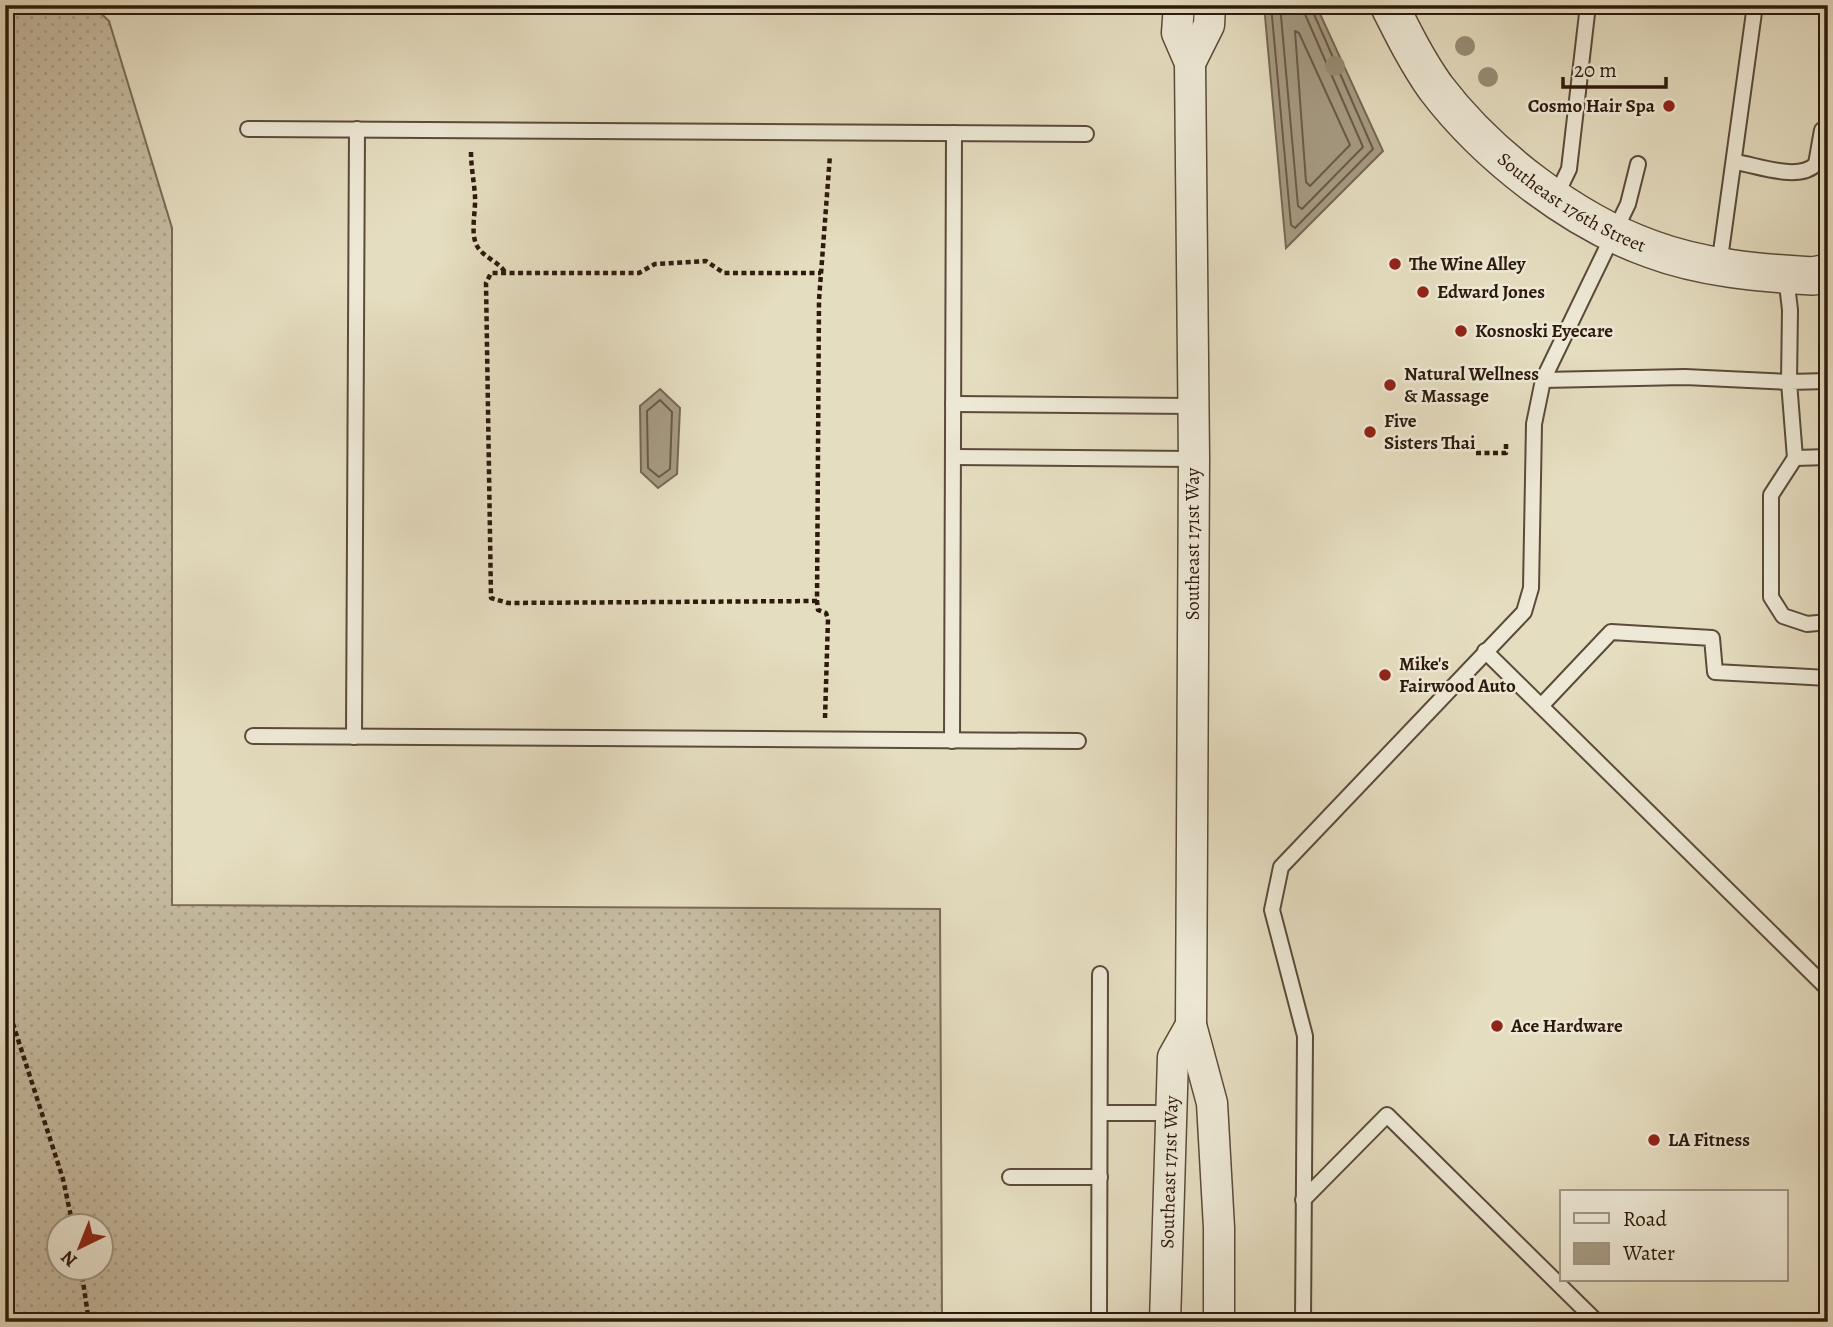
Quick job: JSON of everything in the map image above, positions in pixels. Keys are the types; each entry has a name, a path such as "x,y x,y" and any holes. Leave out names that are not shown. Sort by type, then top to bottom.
{"street":[{"name":"Southeast 171st Way","path":"1179,5 1177,33 1190,64 1194,459 1191,1025 1212,1103 1219,1228 1219,1322"},
{"name":"Southeast 171st Way","path":"1190,64 1209,25 1210,5"},
{"name":"Southeast 176th Street","path":"1389,5 1437,88 1494,150 1554,199 1651,250 1719,267 1786,275 1813,276 1828,273"},
{"name":"Southeast 171st Way","path":"1165,1322 1169,1112 1173,1057 1191,1025"}],"lane":[{"path":"1554,199 1569,169 1588,5"},
{"path":"1719,267 1755,5"},
{"path":"248,129 1086,134"},
{"path":"354,737 357,130"},
{"path":"1735,162 1796,172 1806,171 1816,164 1822,130"},
{"path":"952,741 954,133"},
{"path":"1303,1322 1305,1036 1272,910 1280,867 1524,612 1531,588 1534,424 1543,380 1633,191 1638,164"},
{"path":"1786,275 1790,310 1789,382 1795,458 1771,495 1771,597 1783,616 1807,624 1828,622"},
{"path":"1543,380 1685,377 1828,381"},
{"path":"953,404 1192,406"},
{"path":"953,457 1194,459"},
{"path":"1795,458 1828,457"},
{"path":"1541,706 1611,632 1712,638 1715,672 1828,678"},
{"path":"1485,651 1828,989"},
{"path":"253,736 1078,741"},
{"path":"1099,1322 1100,974"},
{"path":"1100,1113 1169,1112"},
{"path":"1303,1200 1387,1115 1592,1320"},
{"path":"1010,1177 1100,1177"}],"path":[{"path":"472,130 475,242 479,250 500,264 505,273"},
{"path":"824,740 828,620 826,613 818,610 817,601 821,272 831,132"},
{"path":"817,601 508,603 491,598 486,283 491,273 639,273 655,264 706,261 724,273 821,272"},
{"path":"1476,453 1506,453 1506,444"},
{"path":"5,999 63,1179 70,1212"},
{"path":"83,1282 89,1322"}],"shaded area":[{"path":"5,5 92,5 109,21 172,228 172,905 940,909 942,1322 5,1322"}],"water":[{"path":"1264,5 1316,5 1383,151 1286,248"},
{"path":"660,389 680,408 677,474 658,488 641,472 640,406"}],"place":[{"name":"Cosmo Hair Spa","path":"1669,106"},
{"name":"The Wine Alley","path":"1395,264"},
{"name":"Edward Jones","path":"1423,292"},
{"name":"Kosnoski Eyecare","path":"1461,331"},
{"name":"Natural Wellness & Massage","path":"1390,385"},
{"name":"Five Sisters Thai","path":"1370,432"},
{"name":"Mike's Fairwood Auto","path":"1385,675"},
{"name":"Ace Hardware","path":"1497,1026"},
{"name":"LA Fitness","path":"1654,1140"}]}
